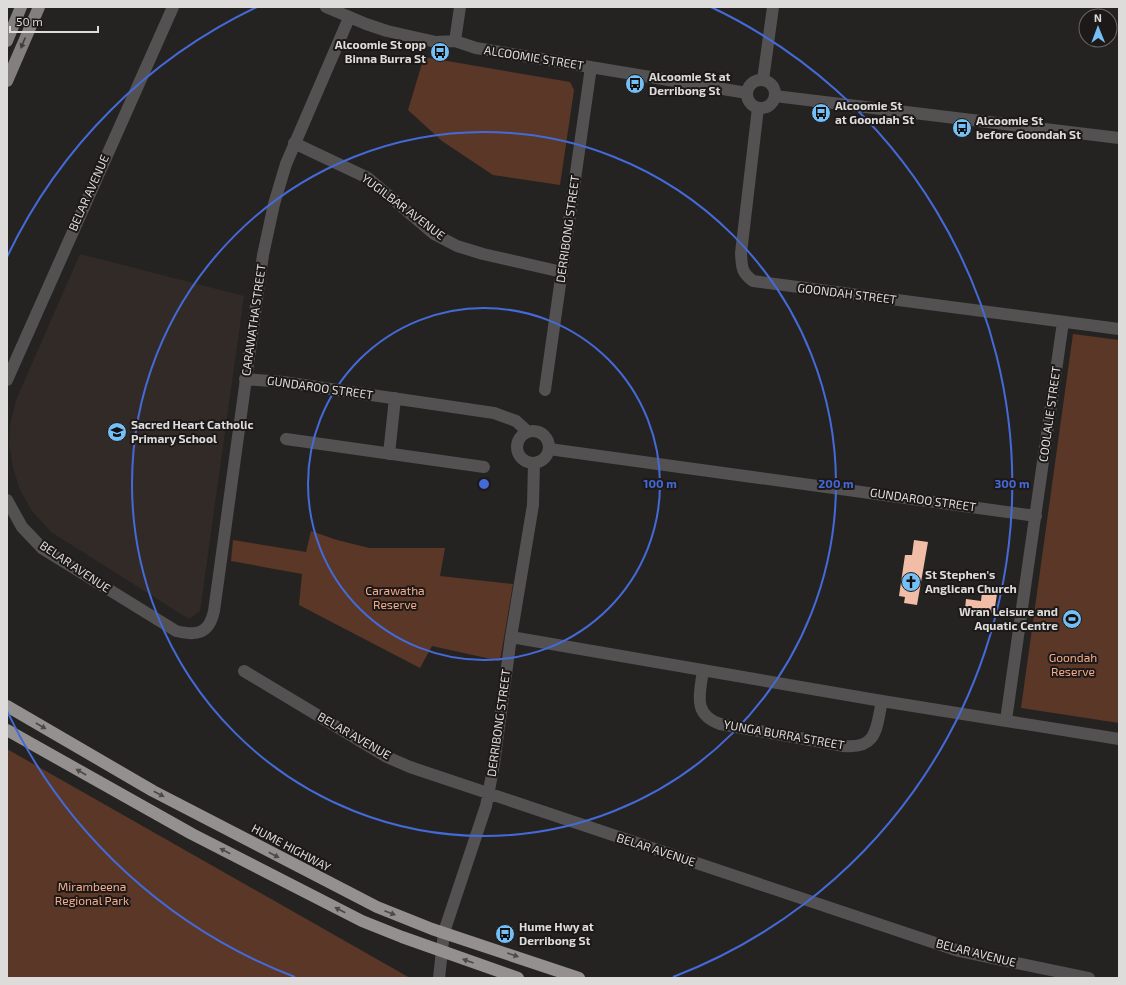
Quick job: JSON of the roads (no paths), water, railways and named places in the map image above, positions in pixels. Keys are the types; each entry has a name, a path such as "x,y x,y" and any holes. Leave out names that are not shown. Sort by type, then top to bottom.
{"highway":[{"name":"HUME HIGHWAY","path":"7,706 153,791 377,907 444,932 579,978"},
{"path":"7,730 115,792 271,876 362,921 518,978"}],"main road":[{"path":"7,40 21,7"},
{"path":"7,81 39,7"}],"street":[{"name":"BELAR AVENUE","path":"7,380 173,7"},
{"name":"ALCOOMIE STREET","path":"326,7 349,18 373,26 436,42 455,41 476,48 591,68 747,92"},
{"path":"455,41 460,7"},
{"path":"764,80 773,7"},
{"name":"CARAWATHA STREET","path":"201,632 212,621 214,611 263,254 274,204 294,143 349,18"},
{"name":"DERRIBONG STREET","path":"545,390 591,68"},
{"path":"759,80 764,80 771,84 775,96 774,100 767,107 758,108 748,101 747,92 751,84 759,80"},
{"path":"775,96 1119,138"},
{"name":"GOONDAH STREET","path":"758,108 741,253 744,275 764,283 1119,329"},
{"name":"YUGILBAR AVENUE","path":"294,143 368,178 434,234 457,246 483,254 562,272"},
{"name":"COOLALIE STREET","path":"1006,720 1063,322"},
{"name":"GUNDAROO STREET","path":"245,379 283,382 494,413 516,421 528,432"},
{"path":"389,454 395,398"},
{"path":"534,431 544,435 549,444 549,449 544,459 534,463 524,461 518,452 517,447 520,438 528,432 534,431"},
{"path":"286,439 484,467"},
{"name":"GUNDAROO STREET","path":"549,449 1036,516"},
{"name":"DERRIBONG STREET","path":"439,978 444,932 484,816 533,505 534,463"},
{"name":"BELAR AVENUE","path":"7,500 22,527 44,549 172,629 184,633 201,632"},
{"path":"511,637 882,701 1119,739"},
{"name":"YUNGA BURRA STREET","path":"703,670 700,703 702,713 710,720 720,724 844,746 857,747 867,744 873,737 882,701"},
{"name":"BELAR AVENUE","path":"244,671 387,757 410,767 959,951 1089,978"}],"place":[{"name":"Alcoomie St opp Binna Burra St","path":"440,52"},
{"name":"Alcoomie St at Derribong St","path":"635,84"},
{"name":"Alcoomie St at Goondah St","path":"821,113"},
{"name":"Alcoomie St before Goondah St","path":"962,128"},
{"name":"Sacred Heart Catholic Primary School","path":"117,432"},
{"name":"St Stephen's Anglican Church","path":"911,582"},
{"name":"Wran Leisure and Aquatic Centre","path":"1072,619"},
{"name":"Hume Hwy at Derribong St","path":"505,934"}],"park label":[{"name":"Carawatha Reserve","path":"395,598"},
{"name":"Goondah Reserve","path":"1073,665"},
{"name":"Mirambeena Regional Park","path":"92,894"}]}
